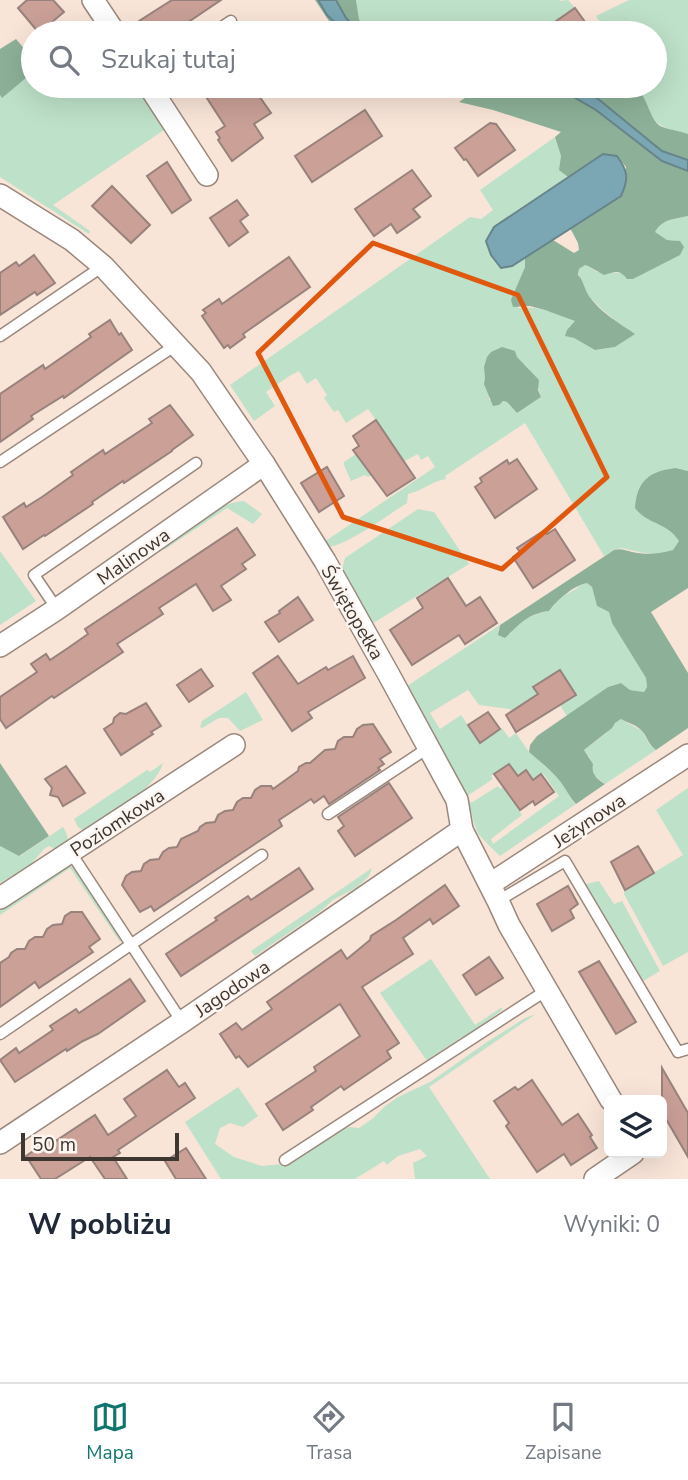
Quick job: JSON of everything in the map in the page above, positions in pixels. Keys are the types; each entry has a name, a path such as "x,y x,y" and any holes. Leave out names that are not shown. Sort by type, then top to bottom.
{"street":[{"path":"93,0 107,21"},
{"path":"157,98 207,175"},
{"name":"Świętopełka","path":"0,195 72,240 103,267 214,388 325,561 389,675 457,800 462,830 509,925 608,1095"},
{"name":"Malinowa","path":"0,646 264,464"},
{"name":"Poziomkowa","path":"0,898 234,745"},
{"name":"Jeżynowa","path":"494,892 688,755"},
{"name":"Jagodowa","path":"0,1143 462,830"},
{"path":"595,1179 626,1158"}],"lane":[{"path":"0,336 103,267"},
{"path":"0,462 176,345"},
{"path":"57,609 34,575 196,463"},
{"path":"328,814 428,748"},
{"path":"71,853 182,1021"},
{"path":"0,1034 262,855"},
{"path":"494,892 565,861 678,1052 688,1049"},
{"path":"285,1160 547,990"}],"highlighted area":[{"path":"373,243 518,295 607,477 502,569 343,517 258,353"}],"green space":[{"path":"315,0 356,0 360,21 329,21"},
{"path":"356,0 568,0 575,8 556,21 359,19"},
{"path":"629,0 688,0 688,134 660,125 643,98 667,98 667,21 599,21 596,16"},
{"path":"16,39 21,45 21,82 2,98 0,95 0,49"},
{"path":"21,82 21,98 148,98 167,128 53,205 90,231 89,234 0,177 0,95 2,97"},
{"path":"465,98 576,98 688,171 688,216 665,222 655,232 667,240 680,241 684,247 680,255 633,279 627,279 617,272 604,275 585,265 579,269 578,275 593,302 635,334 615,347 595,350 565,336 575,321 530,306 513,307 511,300 525,267 525,258 553,240 574,253 579,250 570,228 621,196 626,167 617,156 603,154 568,177 559,170 561,156 555,137 561,132 459,102"},
{"path":"597,98 644,98 660,126 688,134 688,160 662,151"},
{"path":"555,137 561,156 560,170 568,177 494,227 512,266 525,258 518,308 540,309 576,321 566,336 595,350 615,347 634,334 590,297 580,278 579,269 585,265 597,272 622,273 633,279 652,267 675,240 667,240 654,233 657,228 669,220 688,216 688,471 676,468 654,522 669,529 677,537 679,541 673,550 660,554 621,548 604,556 525,423 445,476 446,479 408,494 407,503 366,530 342,543 324,547 324,542 435,467 428,456 421,460 418,454 397,465 389,464 368,477 365,475 351,481 344,462 356,454 376,420 368,409 346,423 338,410 334,412 324,398 327,395 316,378 307,384 299,371 266,392 275,406 254,421 230,385 470,217 481,219 493,210 480,190","holes":["525,365 535,377 541,397 517,413 507,402 489,400 489,395"]},
{"path":"502,347 515,351 517,357 539,380 538,390 541,397 517,413 507,402 493,406 484,384 487,357"},
{"path":"676,468 688,471 688,588 651,612 688,673 688,728 656,750 638,727 621,719 615,723 584,750 593,764 595,776 605,784 576,804 556,776 529,752 530,745 537,736 608,687 621,683 630,690 644,692 647,687 646,678 612,623 609,612 597,606 592,587 587,583 566,594 549,611 524,620 505,638 498,635 500,625 614,550 648,554 673,550 679,541 674,535 635,508 638,491 646,479 658,472"},
{"path":"244,501 262,514 253,524 227,508 164,550 161,546 221,506"},
{"path":"418,509 434,512 469,564 370,625 341,573 345,558"},
{"path":"0,551 36,601 0,625"},
{"path":"582,583 587,583 592,587 597,606 609,612 612,623 646,678 647,687 644,692 630,690 621,683 608,687 567,716 560,705 522,729 510,709 479,705 468,690 430,713 440,729 461,715 480,743 502,728 509,738 516,733 529,752 563,784 576,804 500,856 478,833 467,802 404,688 500,625 498,631 510,634 522,622 549,611 561,597","holes":["509,764 518,776 526,770 533,780 543,773 559,796 493,844 491,839 522,815 503,787 500,789 498,786 471,803 467,796 493,779 491,776"]},
{"path":"246,692 263,720 240,731 228,718 219,718 200,727 202,721"},
{"path":"621,719 642,731 656,750 605,784 594,775 590,758 584,750"},
{"path":"0,763 49,836 19,856 0,846"},
{"path":"163,763 151,783 141,793 84,831 78,827 74,819 147,770 150,772"},
{"path":"688,788 688,952 663,966 624,894 625,890 683,855 656,810"},
{"path":"63,827 68,840 61,852 49,846 45,848 31,864 0,883 0,846 20,856"},
{"path":"64,864 70,865 80,875 120,942 70,868 0,915 0,904"},
{"path":"372,868 369,876 356,888 333,900 255,956 251,951"},
{"path":"599,881 614,904 622,901 660,971 643,981 586,884"},
{"path":"431,959 475,1025 502,1007 502,1010 466,1037 427,1060 380,993"},
{"path":"536,1014 429,1087 490,1179 415,1179 413,1163 427,1156 420,1149 398,1156 387,1165 384,1161 355,1179 221,1179 185,1122 238,1087 258,1116 243,1127 230,1123 220,1128 215,1144 234,1157 262,1166 292,1163 342,1129 359,1128 398,1097 430,1082 487,1042"}],"water":[{"path":"318,0 336,0 349,21 333,21"},
{"path":"575,98 597,98 662,151 688,160 688,171 662,161 596,110"},
{"path":"603,154 617,156 623,166 626,180 621,196 512,266 501,268 491,255 486,241 494,227"}],"building":[{"path":"27,0 53,0 64,12 53,21 29,21 18,8"},
{"path":"172,0 221,0 190,21 139,21"},
{"path":"575,8 584,21 556,21"},
{"path":"207,98 260,98 271,113 254,124 263,138 232,161 218,140 220,138 216,132 225,126"},
{"path":"365,110 382,136 312,182 295,156"},
{"path":"490,123 496,124 515,150 478,176 455,148"},
{"path":"167,162 191,200 172,213 147,176"},
{"path":"412,170 431,196 413,209 420,217 397,233 391,224 374,236 355,209"},
{"path":"112,186 150,225 131,243 92,206"},
{"path":"237,200 248,215 240,221 248,232 229,246 210,218"},
{"path":"34,255 55,283 37,295 35,292 0,315 0,273 16,262 19,266"},
{"path":"289,257 310,287 243,334 245,337 230,348 228,345 224,348 202,316 206,313 203,310 219,299 222,304"},
{"path":"110,320 132,350 64,398 63,396 31,416 33,419 0,442 0,394 43,365 45,369 91,337 89,334"},
{"path":"170,405 193,435 23,549 3,517 24,503 26,507 42,497 73,475 71,472 103,450 105,454 152,423 149,419"},
{"path":"376,420 415,478 387,496 353,450 359,446 353,436"},
{"path":"517,459 537,489 495,518 475,487 482,482 480,478 507,460 509,464"},
{"path":"327,467 344,496 319,512 301,483"},
{"path":"237,528 255,555 242,564 246,569 221,586 231,600 213,611 196,584 159,608 163,614 117,644 123,652 6,728 0,719 0,697 37,672 31,664 46,654 50,660 88,634 85,629"},
{"path":"555,529 575,560 533,588 513,557 520,552 517,548 545,530 547,534"},
{"path":"448,578 466,606 480,597 497,623 465,644 459,635 412,665 390,630 423,608 417,598"},
{"path":"298,597 313,620 279,642 265,622"},
{"path":"278,656 298,684 326,667 328,670 353,656 365,678 308,712 312,718 292,731 253,673"},
{"path":"201,669 213,686 189,702 177,685"},
{"path":"560,670 576,695 516,732 506,715 538,694 533,687"},
{"path":"146,703 161,726 121,755 104,729 113,723 120,713 126,714"},
{"path":"488,712 500,729 480,743 468,725"},
{"path":"373,724 391,752 380,759 384,764 378,768 380,770 329,804 324,796 314,803 311,799 279,820 282,826 154,911 151,906 140,912 122,885 126,876 141,871 144,864 159,859 163,852 177,847 181,839 198,831 206,823 215,822 218,815 233,810 243,798 251,798 261,786 271,786 273,789 325,750 335,749 338,741 344,737 353,737 363,725"},
{"path":"509,764 518,776 526,770 533,780 541,774 554,792 535,805 533,801 520,810 494,774"},
{"path":"66,766 85,793 63,806 58,797 50,795 52,788 45,779"},
{"path":"389,783 412,818 355,856 338,831 344,826 338,817"},
{"path":"638,846 654,873 625,890 611,862"},
{"path":"299,868 313,889 181,976 166,954 248,896 251,900"},
{"path":"445,885 459,906 433,924 430,919 403,938 413,954 362,987 399,1043 387,1051 391,1058 344,1090 341,1086 311,1107 313,1110 283,1130 266,1104 316,1071 314,1067 360,1036 340,1004 248,1067 239,1056 236,1058 220,1034 236,1023 242,1030 272,1009 267,1002 341,950 347,959 370,940 371,936"},
{"path":"568,886 578,904 570,910 574,918 552,931 537,904"},
{"path":"71,912 82,912 100,939 89,947 93,952 39,988 35,982 0,1007 0,963 17,949 25,949 35,937 43,937 53,925 62,924 65,916"},
{"path":"489,957 503,978 476,995 463,975"},
{"path":"599,961 636,1022 616,1034 579,972"},
{"path":"130,979 145,1001 98,1034 67,1051 66,1049 15,1082 0,1060 16,1048 19,1053 53,1030 50,1026 76,1009 79,1013"},
{"path":"662,1068 688,1113 688,1157 667,1121 667,1095 662,1095"},
{"path":"167,1070 179,1087 185,1083 195,1098 118,1150 120,1153 113,1157 127,1179 105,1179 90,1157 55,1179 41,1179 26,1156 49,1140 51,1144 95,1115 108,1135 136,1116 124,1099"},
{"path":"532,1080 562,1125 578,1114 597,1148 571,1165 564,1154 537,1172 506,1126 509,1123 494,1101"},
{"path":"186,1148 206,1179 176,1179 165,1161"}]}
